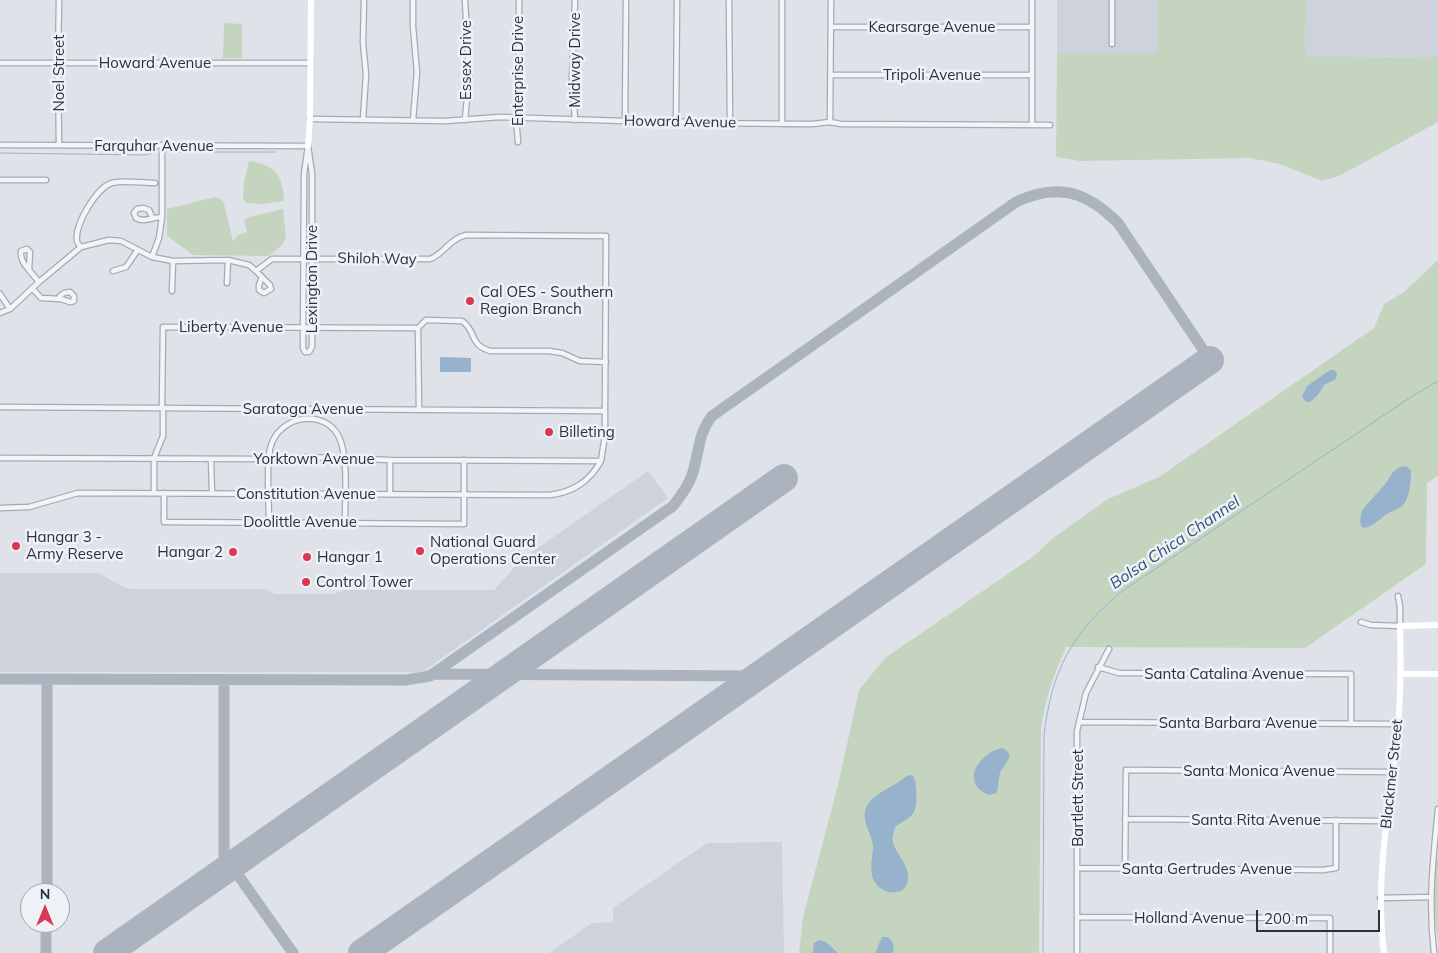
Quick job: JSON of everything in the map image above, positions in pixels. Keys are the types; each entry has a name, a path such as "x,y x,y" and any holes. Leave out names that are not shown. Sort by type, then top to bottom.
{"street":[{"name":"Noel Street","path":"59,0 59,145"},
{"name":"Lexington Drive","path":"308,146 312,173 312,347 309,352 305,352 303,348 304,174 310,118 311,0"},
{"path":"363,119 366,75 363,43 364,0"},
{"path":"413,0 417,72 414,120"},
{"name":"Essex Drive","path":"465,0 469,75 465,120"},
{"name":"Enterprise Drive","path":"518,142 516,118 519,65 519,0"},
{"name":"Midway Drive","path":"575,0 572,76 575,120"},
{"path":"625,121 626,0"},
{"path":"676,121 677,0"},
{"path":"730,0 730,123"},
{"path":"782,0 782,124"},
{"path":"830,122 832,75 831,0"},
{"path":"1032,0 1032,124"},
{"path":"1112,0 1112,44"},
{"name":"Kearsarge Avenue","path":"832,27 1032,27"},
{"name":"Howard Avenue","path":"0,63 310,63"},
{"name":"Tripoli Avenue","path":"832,75 1032,75"},
{"name":"Howard Avenue","path":"310,118 414,120 516,118 696,123 813,124 830,122 841,124 1050,125"},
{"name":"Farquhar Avenue","path":"0,145 308,146"},
{"path":"152,257 159,238 162,217 162,146"},
{"path":"0,180 46,180"},
{"path":"81,247 77,241 79,225 97,193 103,187 113,183 154,182"},
{"path":"152,217 162,217"},
{"name":"Shiloh Way","path":"256,271 272,259 430,259 453,240 466,234 606,236 605,435 601,461"},
{"path":"0,313 10,308 81,247 109,240 121,242 152,257 173,260 228,260 249,265 262,277"},
{"path":"113,272 126,267 137,251"},
{"path":"172,291 173,260"},
{"path":"227,283 228,260"},
{"path":"29,270 39,282"},
{"path":"32,288 41,298 60,299"},
{"path":"0,294 10,308"},
{"name":"Liberty Avenue","path":"163,408 163,327 418,328 426,320 462,321 467,324 476,344 490,351 553,351 580,361 606,362"},
{"path":"418,328 419,409"},
{"name":"Saratoga Avenue","path":"0,407 605,411"},
{"path":"154,493 154,458 163,436 163,408"},
{"path":"308,409 308,418"},
{"path":"269,522 268,459 270,447 279,430 294,421 308,418 323,422 334,430 341,442 344,458 345,523"},
{"name":"Yorktown Avenue","path":"0,458 344,458 601,461"},
{"path":"211,458 212,493"},
{"path":"390,460 390,494"},
{"path":"464,460 464,495"},
{"name":"Constitution Avenue","path":"0,508 29,507 78,492 550,495 565,493 576,488 595,471 601,461"},
{"name":"Doolittle Avenue","path":"164,493 164,522 464,524 464,495"},
{"name":"Blackmer Street","path":"1384,953 1380,898 1386,821 1398,724 1400,607 1398,596"},
{"path":"1361,622 1371,626 1438,625"},
{"name":"Bartlett Street","path":"1077,953 1079,722 1086,692 1109,649"},
{"name":"Santa Catalina Avenue","path":"1098,667 1119,673 1351,674 1351,724"},
{"path":"1400,674 1438,674"},
{"name":"Santa Barbara Avenue","path":"1079,722 1398,724"},
{"name":"Santa Monica Avenue","path":"1125,819 1126,770 1392,772"},
{"path":"1434,953 1430,922 1438,809"},
{"path":"1125,819 1125,868"},
{"name":"Santa Rita Avenue","path":"1125,819 1386,821"},
{"name":"Santa Gertrudes Avenue","path":"1078,868 1322,870 1336,868 1336,820"},
{"path":"1380,898 1431,897"},
{"name":"Holland Avenue","path":"1077,917 1330,918 1330,953"}],"shaded area":[{"path":"1057,0 1158,0 1158,53 1057,53"},
{"path":"1306,0 1438,0 1438,57 1305,56"},
{"path":"648,471 668,498 425,670 419,672 0,672 0,573 99,573 123,587 132,589 266,589 275,594 333,594 345,590 494,590 522,559"},
{"path":"782,842 784,953 549,953 592,923 613,922 613,908 707,843"}],"green space":[{"path":"1158,0 1306,0 1305,56 1438,57 1438,122 1339,176 1322,181 1280,164 1250,158 1080,161 1056,157 1057,53 1158,53"},
{"path":"224,23 242,24 242,58 223,58"},
{"path":"249,161 265,165 276,172 282,184 284,201 262,204 246,203 243,199 244,182"},
{"path":"215,197 222,200 224,204 233,241 238,235 247,232 244,221 246,218 283,209 286,237 283,244 269,256 193,255 167,236 167,209"},
{"path":"1438,260 1438,476 1427,483 1426,564 1305,648 1066,647 1050,687 1041,729 1039,953 799,953 803,917 838,785 859,690 885,658 1034,556 1053,538 1108,499 1159,477 1374,328 1384,304 1404,292"},
{"path":"1438,855 1438,942 1434,887"}],"water":[{"path":"440,357 471,358 471,372 440,372"},
{"path":"1330,370 1334,370 1337,373 1336,379 1324,385 1318,395 1310,402 1306,402 1302,396 1307,386"},
{"path":"1406,466 1411,470 1411,479 1404,504 1370,526 1364,528 1361,526 1362,510 1386,483 1393,472 1400,467"},
{"path":"1003,748 1010,757 1000,772 997,793 989,795 975,783 974,775 976,768 987,755"},
{"path":"909,775 913,776 916,787 915,809 911,816 895,827 893,838 895,847 907,870 908,881 903,889 890,892 877,885 872,877 873,844 865,819 865,812 874,797"},
{"path":"882,937 888,937 891,941 894,946 893,953 875,953"},
{"path":"819,940 826,942 838,953 813,953 814,943"}],"waterway":[{"path":"0,153 145,155 156,152"},
{"path":"169,152 276,152"},
{"name":"Bolsa Chica Channel","path":"1043,953 1044,735 1052,691 1067,655 1077,639 1089,623 1121,592 1411,397 1438,381"}],"taxiway":[{"path":"0,679 406,680 430,676 673,506 684,491 694,470 702,434 712,416 1016,202 1045,192 1071,193 1083,197 1106,212 1118,223 1210,360"},
{"path":"432,674 759,676"},
{"path":"47,679 47,883"},
{"path":"224,680 224,855 293,953"},
{"path":"46,933 46,953"}],"runway":[{"path":"362,953 1210,360"},
{"path":"107,953 784,478"}],"place":[{"name":"Cal OES - Southern Region Branch","path":"470,301"},
{"name":"Billeting","path":"549,432"},
{"name":"Hangar 3 - Army Reserve","path":"16,546"},
{"name":"National Guard Operations Center","path":"420,551"},
{"name":"Hangar 2","path":"233,552"},
{"name":"Hangar 1","path":"307,557"},
{"name":"Control Tower","path":"306,582"}]}
